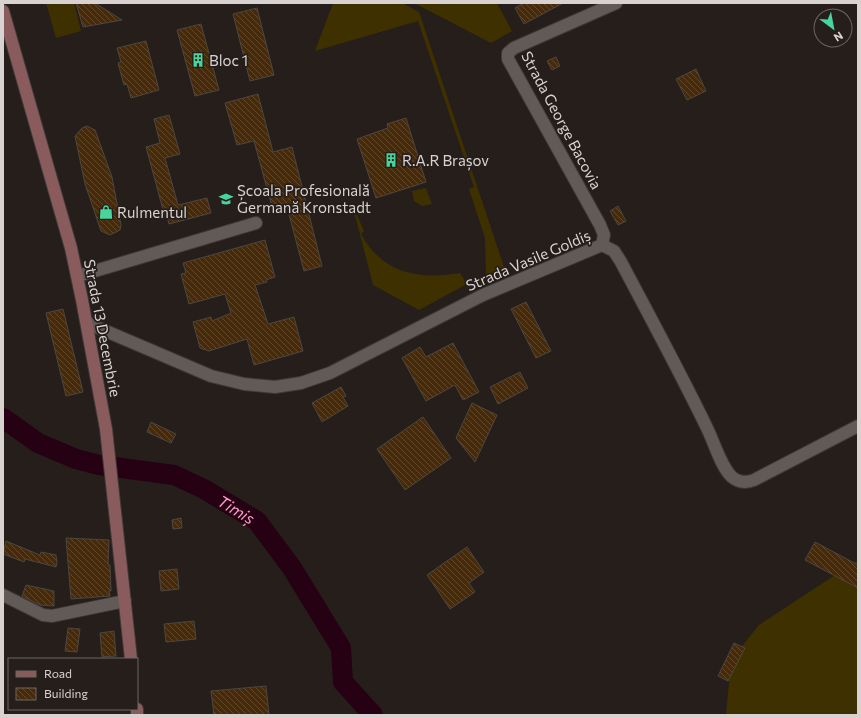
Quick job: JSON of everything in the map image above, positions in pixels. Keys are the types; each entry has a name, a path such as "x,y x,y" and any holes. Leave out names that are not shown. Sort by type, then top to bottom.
{"main road":[{"name":"Strada 13 Decembrie","path":"3,11 78,276 106,429 113,510 131,658"}],"street":[{"name":"Strada George Bacovia","path":"602,245 604,235 600,225 508,59 508,53 514,48 609,5"},
{"path":"78,276 256,224"},
{"name":"Strada Vasile Goldiș","path":"87,323 211,376 244,384 275,387 301,383 330,373 483,295 602,245 614,252 621,262 731,477 739,482 754,480 858,426"},
{"path":"3,595 43,615 52,616 125,601"}],"shaded area":[{"path":"46,3 74,3 81,31 56,38"},
{"path":"333,3 402,3 419,12 504,267 486,276 485,238 469,189 474,187 418,21 315,51"},
{"path":"414,3 497,3 512,31 491,43"},
{"path":"426,188 432,204 422,206 414,201 412,191"},
{"path":"355,215 357,215 364,231 361,234 370,247 380,258 391,266 416,274 445,275 460,273 467,284 419,310 373,285"},
{"path":"858,560 858,715 726,715 731,660 759,625"}],"building":[{"path":"76,3 95,3 122,20 83,27"},
{"path":"524,3 563,3 524,24 515,8"},
{"path":"257,8 274,75 250,81 233,14"},
{"name":"Bloc 1","path":"201,24 219,90 195,96 177,30"},
{"path":"146,41 159,90 131,98 127,84 124,85 118,63 121,62 117,48"},
{"path":"556,57 560,66 552,70 547,61"},
{"path":"696,69 706,91 687,100 676,79"},
{"path":"258,94 273,152 292,147 322,266 304,271 286,203 272,207 254,141 237,145 225,103"},
{"name":"Școala Profesională Germană Kronstadt","path":"169,115 180,154 165,158 178,205 207,198 211,213 169,224 167,216 165,217 146,147 160,143 154,119"},
{"name":"R.A.R Brașov","path":"406,118 426,182 376,198 357,139 388,128 387,124"},
{"path":"87,126 95,130 112,177 121,225 120,230 110,235 101,231 85,184 75,136 82,128"},
{"path":"618,206 626,221 618,225 610,211"},
{"path":"265,240 275,277 266,280 267,282 255,285 268,324 294,317 303,351 254,365 247,339 209,351 200,348 193,322 211,317 212,321 231,313 225,294 189,304 181,274 186,273 183,263"},
{"path":"526,302 551,351 536,358 511,309"},
{"path":"63,309 83,392 66,396 46,313"},
{"path":"453,343 479,392 463,400 455,385 426,401 402,358 420,347 426,357"},
{"path":"520,372 528,388 498,404 490,387"},
{"path":"341,387 346,396 343,397 348,406 322,422 312,403"},
{"path":"472,403 497,415 475,462 456,438"},
{"path":"423,417 451,458 405,490 377,449"},
{"path":"151,422 176,434 171,443 147,432"},
{"path":"181,518 182,528 173,529 172,520"},
{"path":"66,538 109,540 108,565 110,565 110,596 71,599"},
{"path":"6,541 40,555 41,552 56,555 56,567 25,559 24,562 3,554"},
{"path":"815,542 858,565 858,588 805,560"},
{"path":"467,547 484,572 469,583 475,592 450,609 427,575"},
{"path":"177,569 179,589 161,591 159,571"},
{"path":"26,585 54,591 54,606 40,605 22,596"},
{"path":"194,621 196,639 166,642 164,624"},
{"path":"68,628 80,629 77,652 65,651"},
{"path":"114,631 116,656 102,657 100,633"},
{"path":"734,643 745,648 728,681 718,676"},
{"path":"266,686 269,715 214,715 211,691"}],"waterway":[{"name":"Timiș","path":"3,418 38,443 76,459 99,465 174,475 204,489 257,521 292,568 341,648 343,682 373,715"}],"place":[{"name":"Bloc 1","path":"198,60"},
{"name":"R.A.R Brașov","path":"391,160"},
{"name":"Școala Profesională Germană Kronstadt","path":"226,199"},
{"name":"Rulmentul","path":"106,212"}]}
